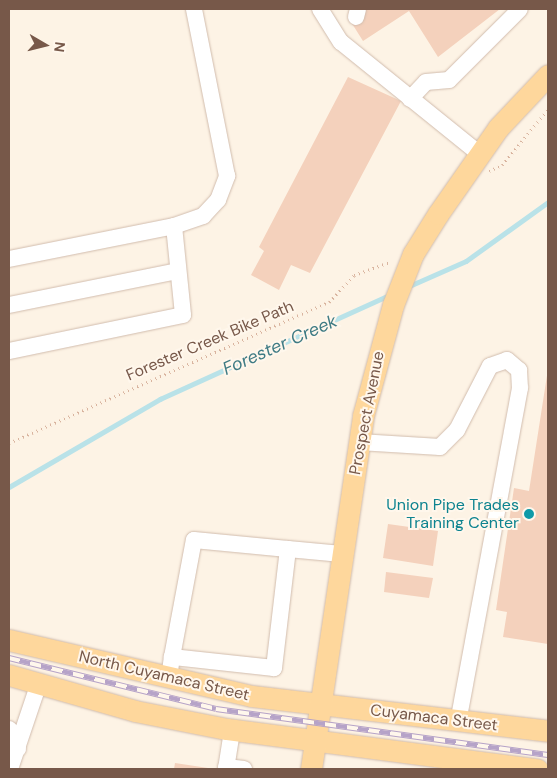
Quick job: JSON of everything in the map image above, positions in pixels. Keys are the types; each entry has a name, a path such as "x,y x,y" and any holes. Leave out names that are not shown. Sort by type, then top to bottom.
{"main road":[{"name":"Prospect Avenue","path":"311,769 359,442 381,343 411,261 477,159 548,75"},
{"name":"North Cuyamaca Street","path":"9,640 252,696 320,704"},
{"path":"9,675 38,686 232,730 315,741 452,764 537,769"},
{"name":"Cuyamaca Street","path":"320,704 548,731"}],"lane":[{"path":"9,259 174,226 203,216 218,200 227,176 194,9"},
{"path":"320,9 341,42 410,99 477,159"},
{"path":"410,99 426,82 450,80 520,9"},
{"path":"9,351 182,314 174,226"},
{"path":"9,305 178,271"},
{"path":"359,442 440,448 457,430 490,366 507,360 519,370 520,388 458,721"},
{"path":"169,678 194,540 342,554"},
{"path":"172,657 274,668 288,549"},
{"path":"10,769 38,686"},
{"path":"9,729 16,736 18,749"},
{"path":"232,730 226,768 244,769"}],"path":[{"path":"477,159 490,172 502,166 548,109"},
{"name":"Forester Creek Bike Path","path":"9,443 329,302 366,268 411,261"}],"building":[{"path":"367,9 500,9 438,57 409,11 363,41 351,22"},
{"path":"348,77 401,101 310,273 291,265 279,290 251,275 264,251 259,247"},
{"name":"Union Pipe Trades Training Center","path":"548,369 548,644 503,637 507,612 496,610 514,488 529,491"},
{"path":"388,524 438,531 433,566 383,558"},
{"path":"386,572 433,578 429,598 384,592"},
{"path":"175,763 208,768 208,769 174,769"}],"waterway":[{"name":"Forester Creek","path":"407,287 466,261 548,202"},
{"name":"Forester Creek","path":"9,487 160,399 389,295"}],"railway":[{"path":"9,658 216,709 548,755"}],"place":[{"name":"Union Pipe Trades Training Center","path":"529,514"}]}
